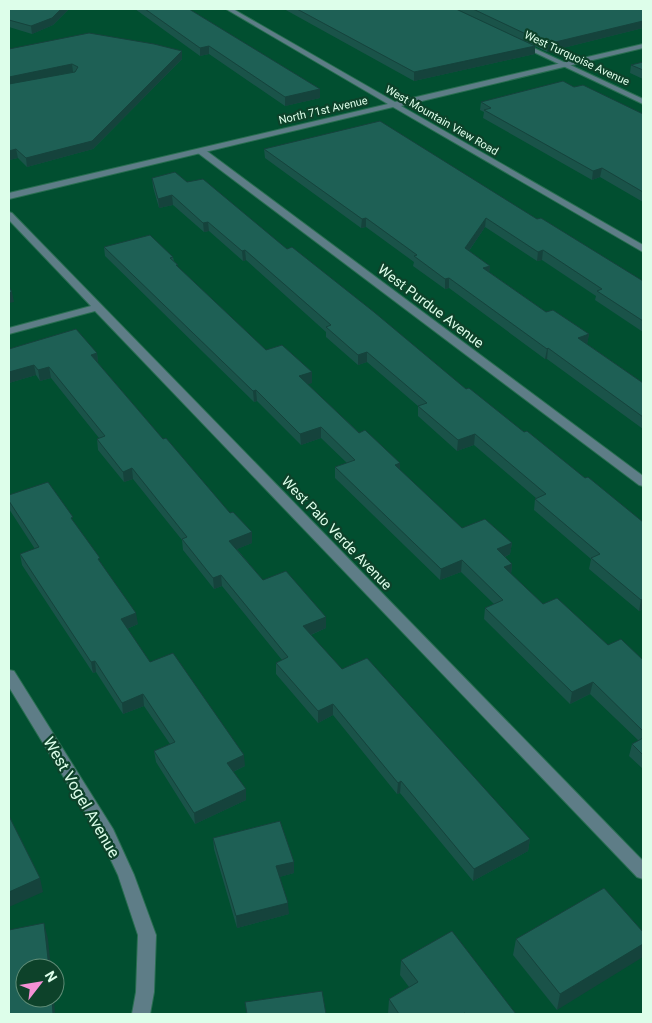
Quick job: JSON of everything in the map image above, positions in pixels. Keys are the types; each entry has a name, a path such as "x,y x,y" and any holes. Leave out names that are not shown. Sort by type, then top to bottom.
{"street":[{"name":"West Mountain View Road","path":"229,9 643,249"},
{"name":"West Turquoise Avenue","path":"514,41 643,102"},
{"name":"North 71st Avenue","path":"9,196 643,46"},
{"name":"West Purdue Avenue","path":"201,151 643,482"},
{"name":"West Palo Verde Avenue","path":"9,215 643,872"},
{"path":"9,331 97,307"},
{"name":"West Vogel Avenue","path":"9,675 107,834 126,875 147,935 145,992 141,1014"}],"building":[{"path":"9,9 61,9 52,18 31,26 9,20"},
{"path":"145,9 189,9 320,89 285,97 209,46 200,48"},
{"path":"297,9 456,9 535,46 414,72"},
{"path":"473,9 643,9 643,21 547,44"},
{"path":"89,33 154,44 182,51 92,141 26,158 16,149 9,151 9,84 75,72 78,67 72,64 9,77 9,49"},
{"path":"643,62 643,70 631,65"},
{"path":"563,81 574,87 583,85 643,114 643,192 602,168 593,171 484,110 491,108 481,102"},
{"path":"380,121 537,219 541,218 643,281 643,321 597,291 602,289 543,250 538,252 486,218 465,248 490,266 483,268 546,312 553,310 589,334 578,338 643,383 643,417 449,278 445,279 414,256 417,255 366,218 362,219 264,149"},
{"path":"175,172 187,182 203,179 287,249 292,247 374,312 466,389 469,388 524,432 527,431 643,522 643,599 641,600 591,558 600,554 535,499 546,494 475,434 458,440 418,406 427,403 367,352 358,355 326,327 331,325 245,250 242,251 208,222 203,223 172,195 158,199 152,178"},
{"path":"150,235 173,257 170,258 178,265 176,265 266,350 282,345 312,372 299,376 359,433 365,430 400,463 395,465 462,528 485,519 512,543 497,549 512,564 504,567 543,604 557,598 608,645 621,639 643,660 643,731 593,682 572,692 485,608 503,600 462,560 441,569 335,467 355,460 321,427 300,434 104,247"},
{"path":"76,329 97,353 91,355 163,439 166,438 230,513 233,512 252,532 229,541 263,580 286,571 326,617 303,626 342,669 367,658 530,839 474,869 401,781 398,783 333,704 318,711 276,663 288,657 221,575 213,578 182,539 187,537 132,468 123,472 97,439 105,436 49,367 38,370 34,365 9,372 9,349"},
{"path":"48,482 136,613 121,619 150,662 173,653 244,755 227,763 246,789 194,813 154,751 175,742 143,694 122,703 95,661 91,662 20,554 39,547 9,501 9,495"},
{"path":"643,738 643,755 632,744"},
{"path":"9,816 40,878 9,892"},
{"path":"280,821 294,862 276,866 288,903 236,916 213,838"},
{"path":"604,888 643,932 643,944 560,994 516,939"},
{"path":"44,923 48,958 15,958 15,1008 53,1008 53,1014 9,1014 9,930"},
{"path":"452,931 516,1014 399,1014 389,999 418,982 401,960"},
{"path":"322,991 326,1014 247,1014 245,1002"}]}
